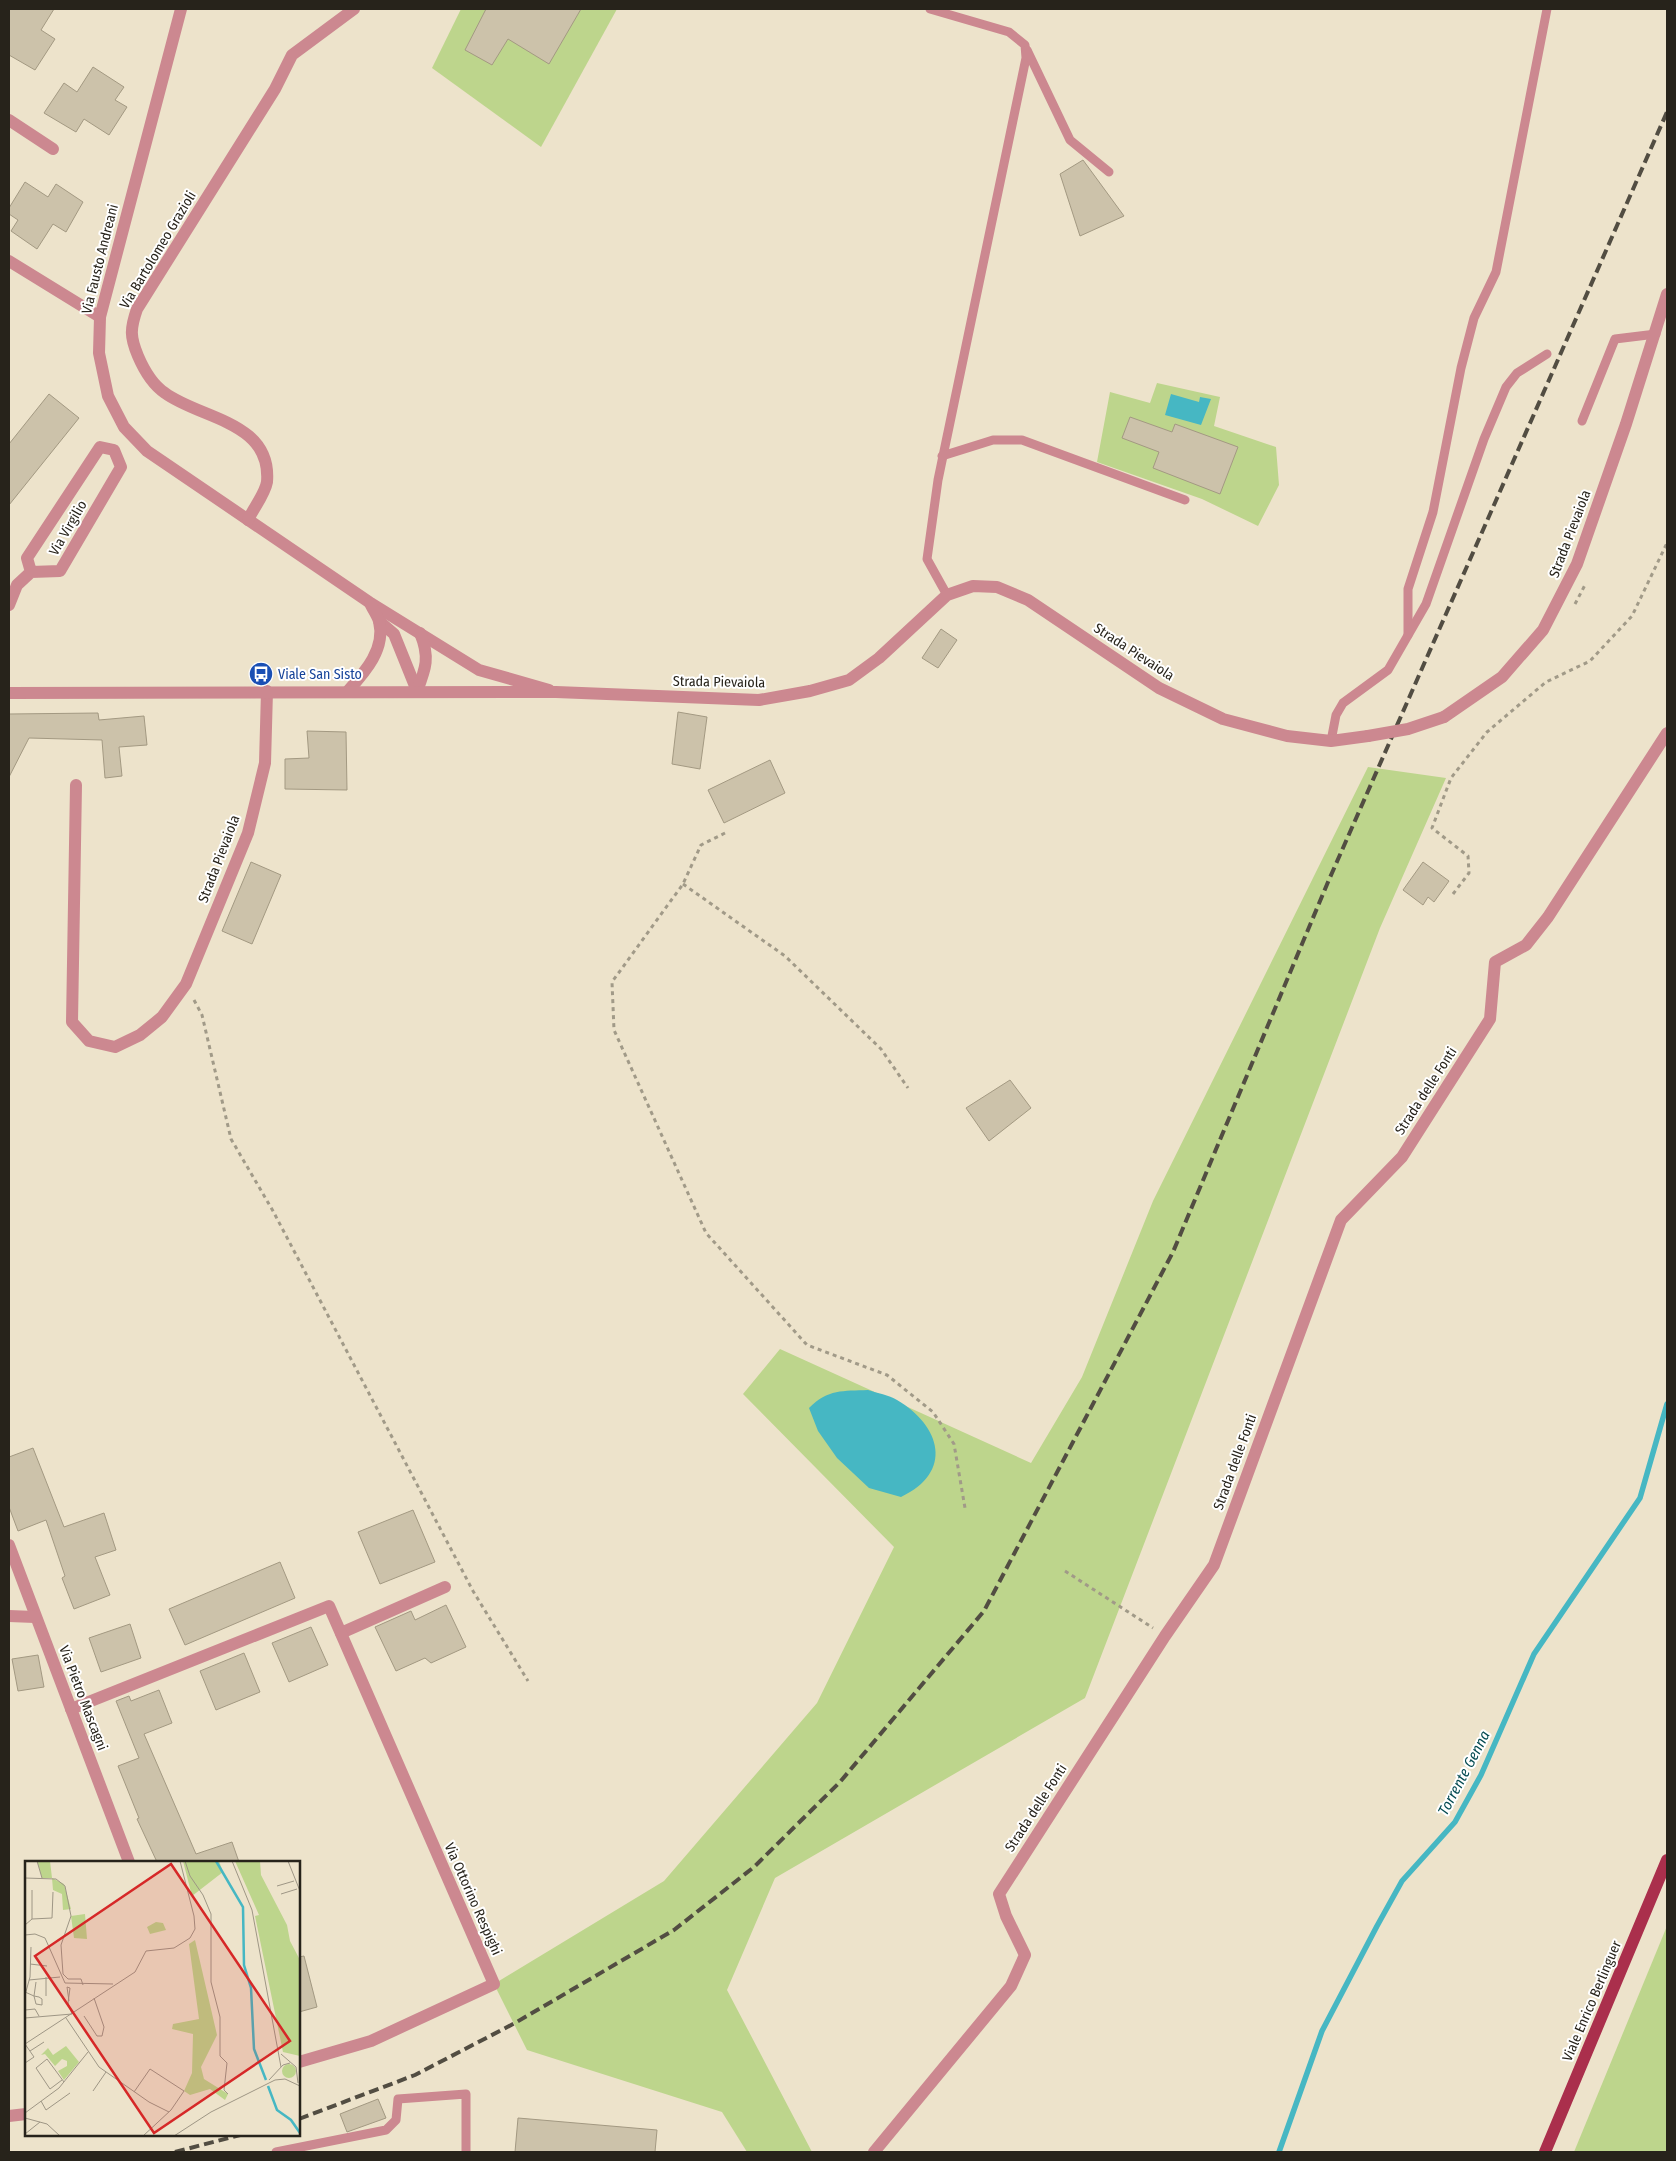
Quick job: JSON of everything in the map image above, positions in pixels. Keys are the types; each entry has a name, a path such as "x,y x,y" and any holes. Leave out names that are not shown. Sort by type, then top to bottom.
{"main road":[{"name":"Viale Enrico Berlinguer","path":"1545,2152 1667,1860"}],"street":[{"name":"Via Fausto Andreani","path":"181,9 100,317 99,354 106,388 108,396 124,427 146,451 369,602 479,670 556,692"},
{"name":"Via Bartolomeo Grazioli","path":"248,520 267,483 264,460 254,442 242,429 165,394 142,366 133,343 131,327 137,309 274,89 292,55 354,9"},
{"path":"9,120 53,149"},
{"path":"9,261 100,317"},
{"name":"Strada Pievaiola","path":"76,785 72,1022 89,1041 115,1047 140,1035 162,1017 186,984 248,833 265,763 267,692 556,692 759,700 810,691 850,680 880,658 947,595 973,586 997,588 1028,600 1159,688 1223,719 1287,736 1331,741 1408,729 1444,717 1502,677 1543,630 1577,564 1656,334 1667,294"},
{"name":"Via Virgilio","path":"100,447 114,450 121,467 60,571 31,572 26,558 100,447"},
{"path":"9,605 17,585 31,572"},
{"name":"Via Fausto Andreani","path":"369,602 379,621 394,634 417,691"},
{"path":"348,691 369,668 377,651 379,621"},
{"path":"417,691 426,669 426,648 420,633"},
{"path":"9,693 267,692"},
{"name":"Strada delle Fonti","path":"874,2152 1011,1986 1025,1955 1006,1916 999,1894 1165,1636 1214,1565 1341,1220 1402,1157 1490,1019 1495,962 1526,945 1548,917 1639,773 1667,733"},
{"name":"Via Pietro Mascagni","path":"9,1545 129,1861"},
{"path":"341,1633 445,1587"},
{"name":"Via Ottorino Respighi","path":"71,1709 329,1606 494,1984 371,2041 300,2062"},
{"path":"9,1616 35,1616"},
{"path":"9,2116 25,2114"}],"lane":[{"path":"930,9 1009,32 1025,45 1070,140 1109,172"},
{"path":"1408,635 1408,588 1433,512 1461,368 1474,318 1496,272 1547,9"},
{"path":"947,595 928,559 942,456 1021,86 1026,58 1025,45"},
{"path":"1582,421 1615,339 1656,334"},
{"path":"1331,741 1336,716 1344,703 1388,670 1426,604 1484,439 1506,387 1517,373 1547,354"},
{"path":"942,456 992,440 1022,440 1186,500"},
{"path":"276,2152 386,2130 396,2120 398,2099 466,2094 466,2152"}],"path":[{"path":"1453,894 1469,873 1468,856 1432,828 1451,778 1487,732 1546,682 1590,661 1632,616 1667,543"},
{"path":"725,833 701,845 683,884 612,982 614,1030 706,1233 807,1345 887,1375 933,1412 954,1444 965,1508"},
{"path":"683,884 785,956 881,1049 908,1088"},
{"path":"186,984 202,1015 231,1138 274,1211 473,1590 528,1681"},
{"path":"1065,1571 1165,1636"}],"green space":[{"path":"461,9 617,9 541,147 432,68"},
{"path":"1157,383 1220,397 1214,426 1276,447 1279,485 1258,526 1202,499 1097,462 1110,392 1150,403"},
{"path":"1368,767 1446,778 1380,928 1085,1698 775,1878 727,1990 812,2152 747,2152 722,2112 527,2050 494,1984 664,1881 817,1703 894,1547 743,1394 780,1349 1031,1463 1082,1377 1153,1201"},
{"path":"1667,1926 1667,2152 1574,2152"}],"water":[{"path":"1171,394 1199,402 1200,397 1211,399 1201,425 1165,415"},
{"path":"868,1390 894,1398 912,1411 924,1423 932,1436 935,1462 929,1475 918,1487 901,1497 869,1488 837,1458 818,1431 809,1408 829,1394 843,1391"}],"building":[{"path":"9,9 54,9 41,30 55,39 35,70 9,55"},
{"path":"486,9 581,9 549,64 508,39 492,65 465,50"},
{"path":"93,67 124,87 115,100 127,107 109,135 84,119 76,132 44,113 64,83 77,92"},
{"path":"1083,160 1124,216 1080,236 1060,174"},
{"path":"25,182 48,197 56,184 83,202 66,232 53,224 37,249 11,231 18,220 9,214 9,208"},
{"path":"49,394 79,418 9,505 9,444"},
{"path":"1130,417 1172,432 1175,424 1238,447 1220,494 1153,468 1159,452 1122,438"},
{"path":"941,629 957,640 938,668 922,658"},
{"path":"678,712 707,717 700,769 672,764"},
{"path":"98,713 99,720 144,716 147,745 119,747 122,776 105,778 102,740 29,738 9,777 9,714"},
{"path":"307,731 346,732 347,790 285,789 285,759 309,758"},
{"path":"770,760 785,793 724,823 708,790"},
{"path":"251,862 281,875 252,944 222,931"},
{"path":"1423,862 1449,881 1434,902 1428,897 1423,905 1403,890"},
{"path":"1010,1080 1031,1108 989,1141 966,1108"},
{"path":"33,1448 64,1527 104,1513 116,1550 95,1557 110,1595 74,1609 62,1578 65,1576 46,1520 18,1531 9,1507 9,1457"},
{"path":"413,1510 435,1562 380,1584 358,1532"},
{"path":"280,1562 295,1598 185,1645 169,1609"},
{"path":"446,1605 466,1647 431,1663 425,1658 396,1671 375,1627 411,1611 415,1620"},
{"path":"130,1624 141,1658 101,1672 89,1638"},
{"path":"311,1627 328,1665 289,1682 272,1643"},
{"path":"244,1653 260,1692 216,1710 200,1671"},
{"path":"38,1655 44,1687 18,1691 12,1659"},
{"path":"159,1690 172,1723 144,1734 196,1854 232,1842 239,1861 157,1861 137,1819 139,1818 118,1766 139,1758 116,1701 129,1696 131,1701"},
{"path":"304,1956 317,2007 300,2012 300,1957"},
{"path":"378,2099 386,2118 347,2132 340,2114"},
{"path":"518,2118 657,2130 655,2152 515,2152"}],"waterway":[{"name":"Torrente Genna","path":"1279,2152 1322,2031 1377,1926 1402,1881 1455,1822 1481,1775 1534,1654 1640,1498 1667,1404"}],"railway":[{"path":"300,2119 415,2075 515,2023 674,1930 754,1867 840,1782 984,1611 1173,1252 1328,882 1667,112"},
{"path":"175,2152 236,2136"}],"place":[{"name":"Viale San Sisto","path":"261,674"}]}
